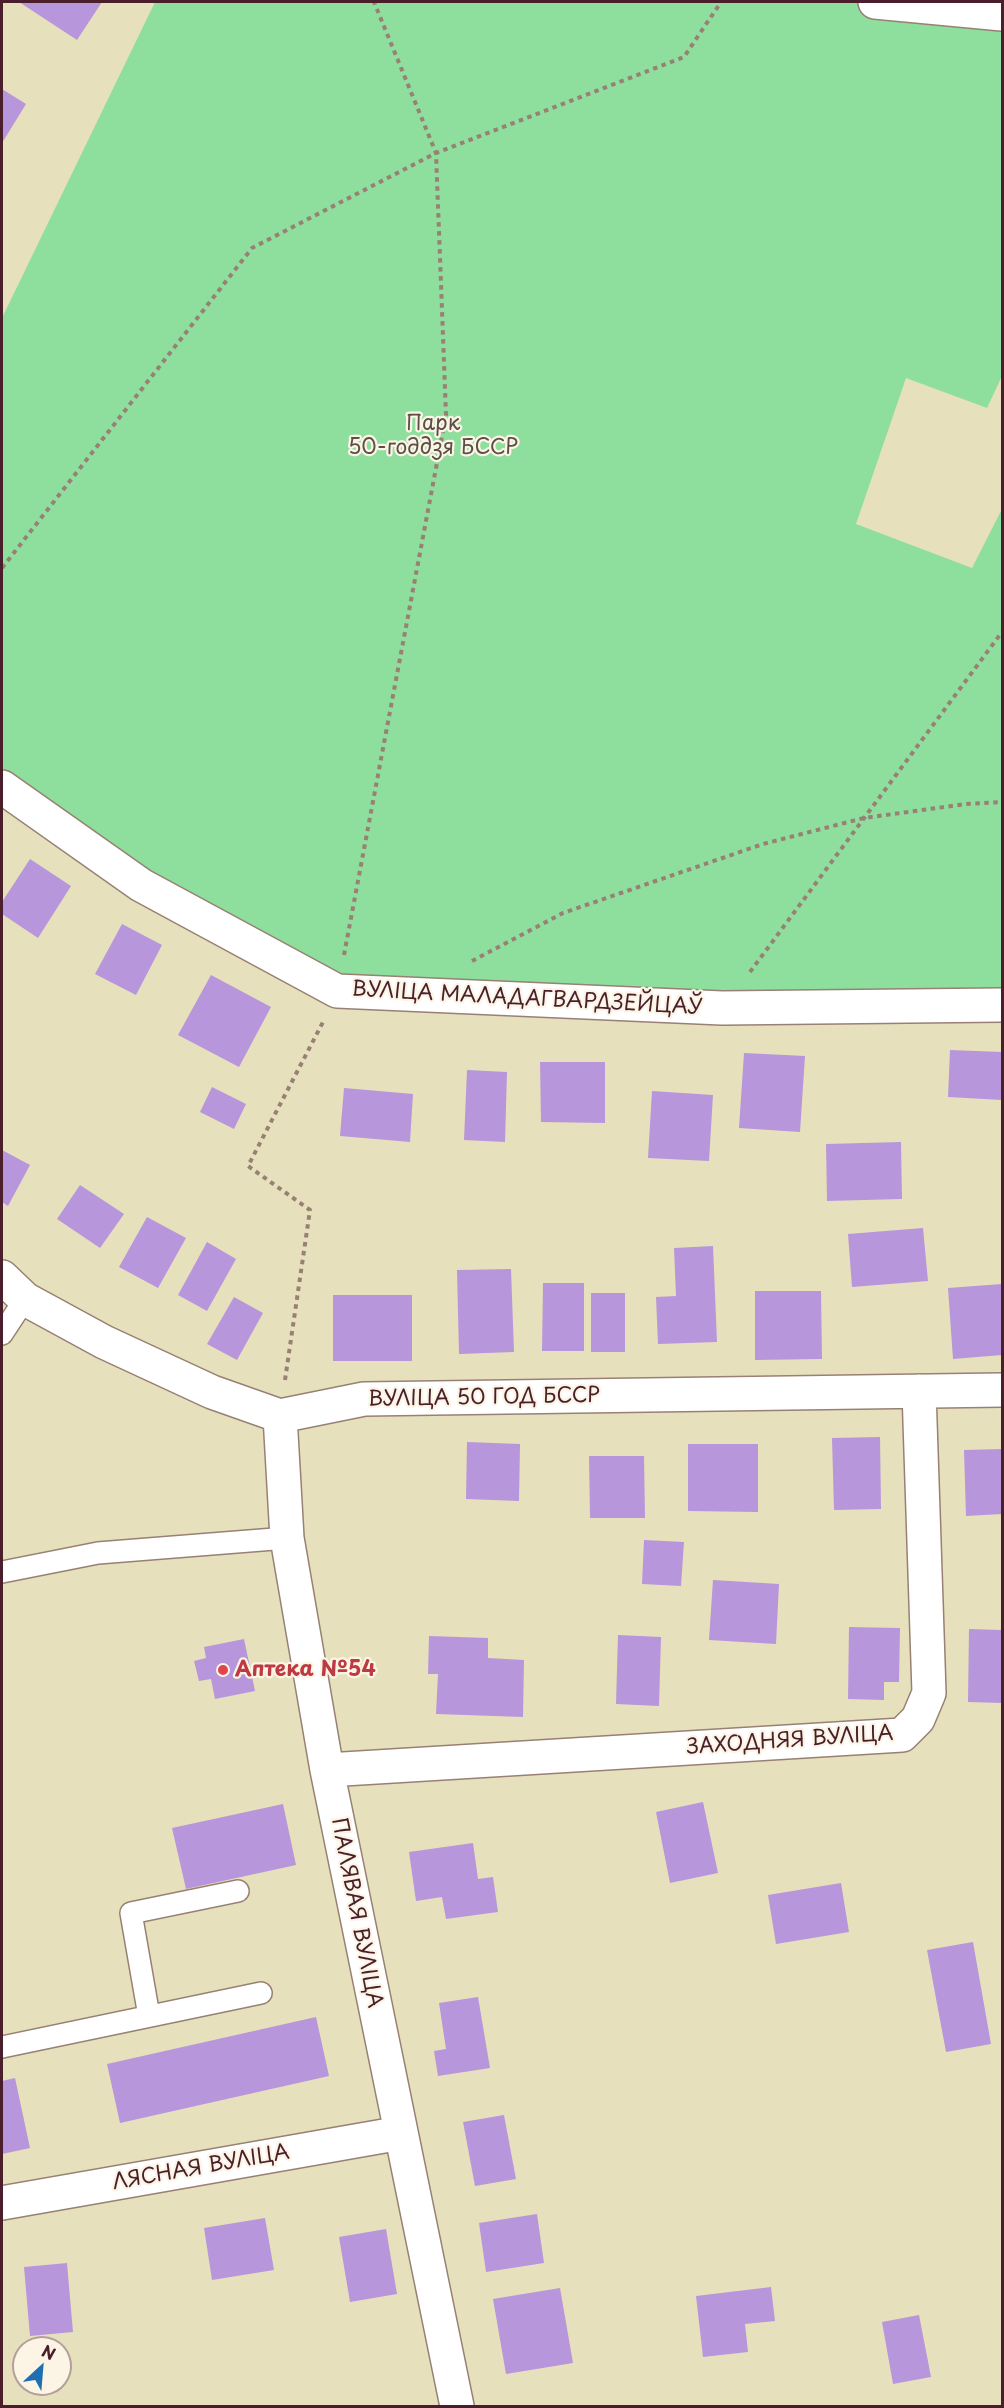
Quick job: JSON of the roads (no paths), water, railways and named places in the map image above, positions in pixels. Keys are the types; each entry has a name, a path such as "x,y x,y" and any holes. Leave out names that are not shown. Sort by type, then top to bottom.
{"street":[{"path":"875,2 1002,14"},
{"name":"ВУЛІЦА МАЛАДАГВАРДЗЕЙЦАЎ","path":"2,787 141,885 337,991 722,1008 1002,1005"},
{"path":"2,1277 25,1299 104,1342 212,1392 280,1416"},
{"name":"ВУЛІЦА 50 ГОД БССР","path":"280,1416 364,1400 1002,1390"},
{"name":"ЗАХОДНЯЯ ВУЛІЦА","path":"327,1770 902,1735 918,1719 929,1693 919,1391"},
{"name":"ПАЛЯВАЯ ВУЛІЦА","path":"280,1416 287,1538 327,1770 457,2406"},
{"name":"ЛЯСНАЯ ВУЛІЦА","path":"2,2203 401,2133"}],"lane":[{"path":"2,1334 25,1299"},
{"path":"2,1572 19,1566 98,1553 287,1538"},
{"path":"149,2016 131,1913 238,1891"},
{"path":"2,2047 261,1993"}],"place":[{"name":"Аптека №54","path":"223,1670"}],"park label":[{"name":"Парк 50-годдзя БССР","path":"433,436"}]}
